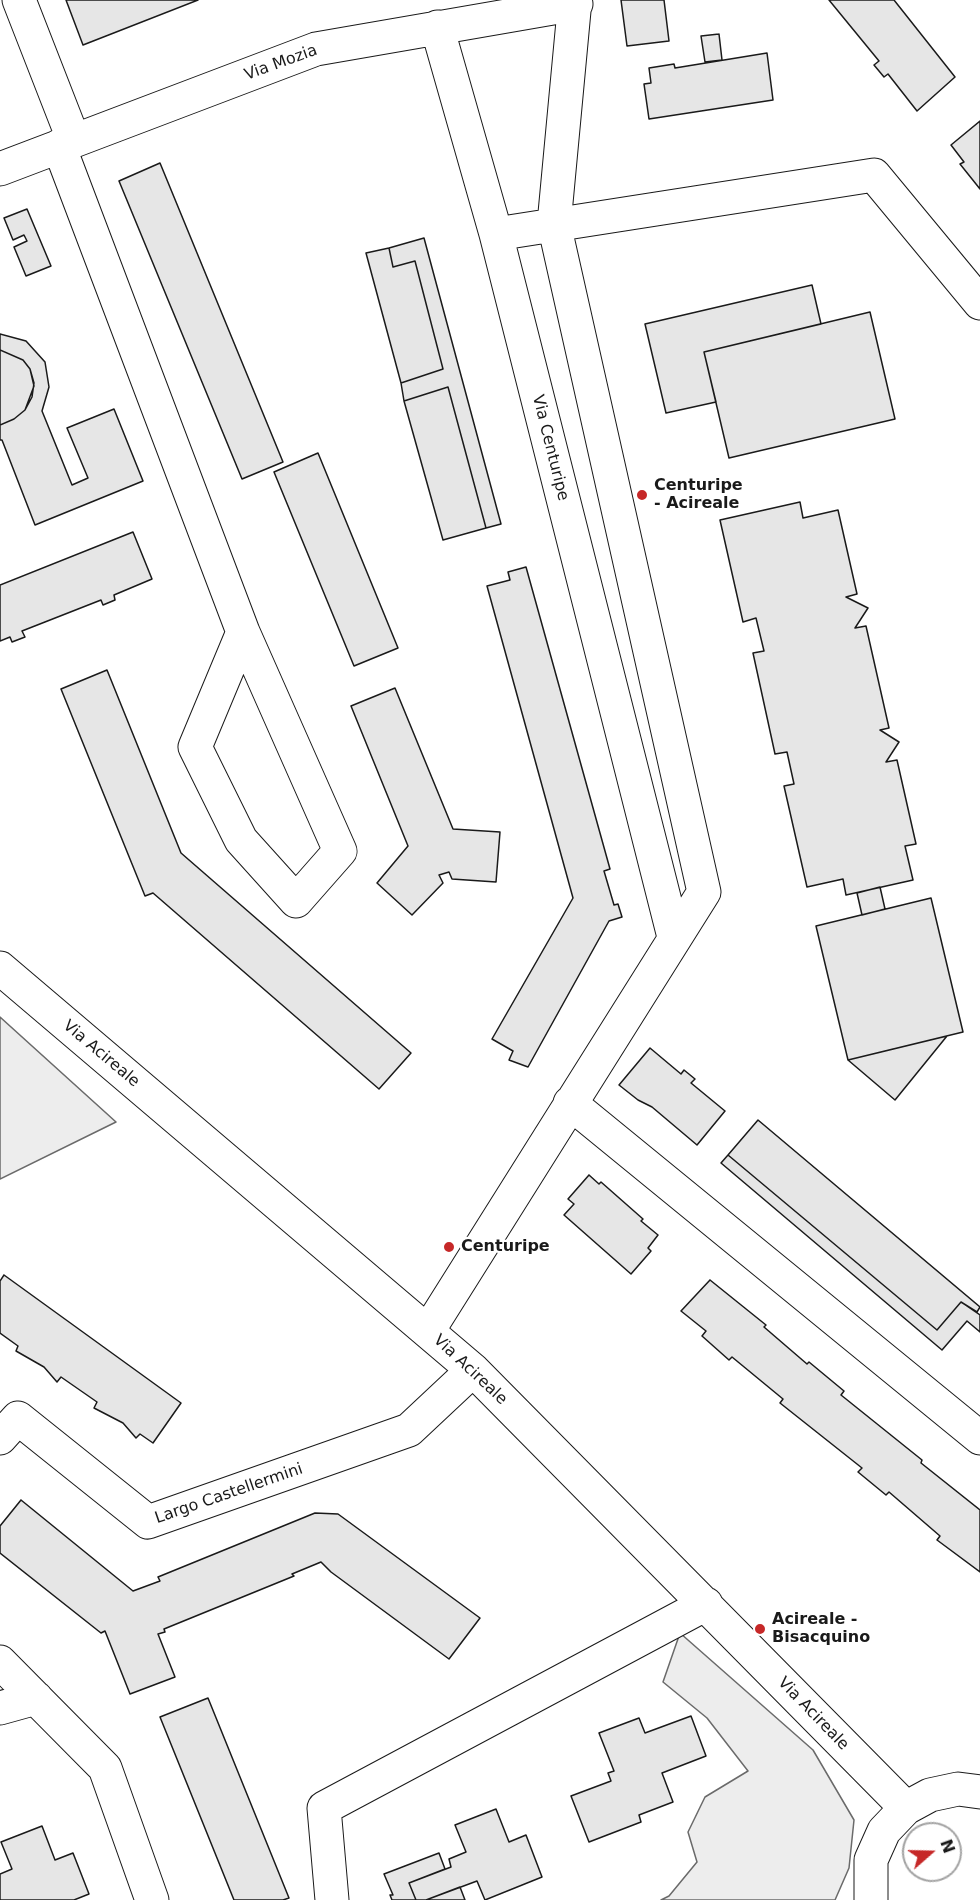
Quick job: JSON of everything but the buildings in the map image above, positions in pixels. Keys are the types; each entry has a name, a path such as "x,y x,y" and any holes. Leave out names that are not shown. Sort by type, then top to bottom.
{"street":[{"path":"20,0 66,143 243,632 340,852 296,901 241,840 195,747 243,632"},
{"path":"428,1331 704,892 554,224 575,2"},
{"name":"Via Mozia","path":"0,169 316,49 575,2"},
{"name":"Via Centuripe","path":"437,27 496,234 674,937"},
{"path":"496,234 874,176 980,303"},
{"name":"Via Acireale","path":"0,968 472,1370 906,1808"},
{"path":"570,1103 980,1438"},
{"name":"Largo Castellermini","path":"0,1438 18,1418 148,1522 409,1430 472,1370"},
{"path":"332,1900 324,1808 706,1604"},
{"path":"0,1662 105,1768 152,1900"},
{"path":"0,1708 36,1698"},
{"path":"871,1900 871,1860 884,1831 906,1808 930,1795 958,1789 980,1792"}],"shaded area":[{"path":"0,1017 116,1122 0,1179"},
{"path":"680,1633 813,1750 854,1820 849,1868 835,1900 661,1900 669,1896 697,1862 688,1832 705,1797 748,1771 707,1718 663,1682"}],"place":[{"name":"Centuripe - Acireale","path":"642,495"},
{"name":"Centuripe","path":"449,1247"},
{"name":"Acireale - Bisacquino","path":"760,1629"}]}
